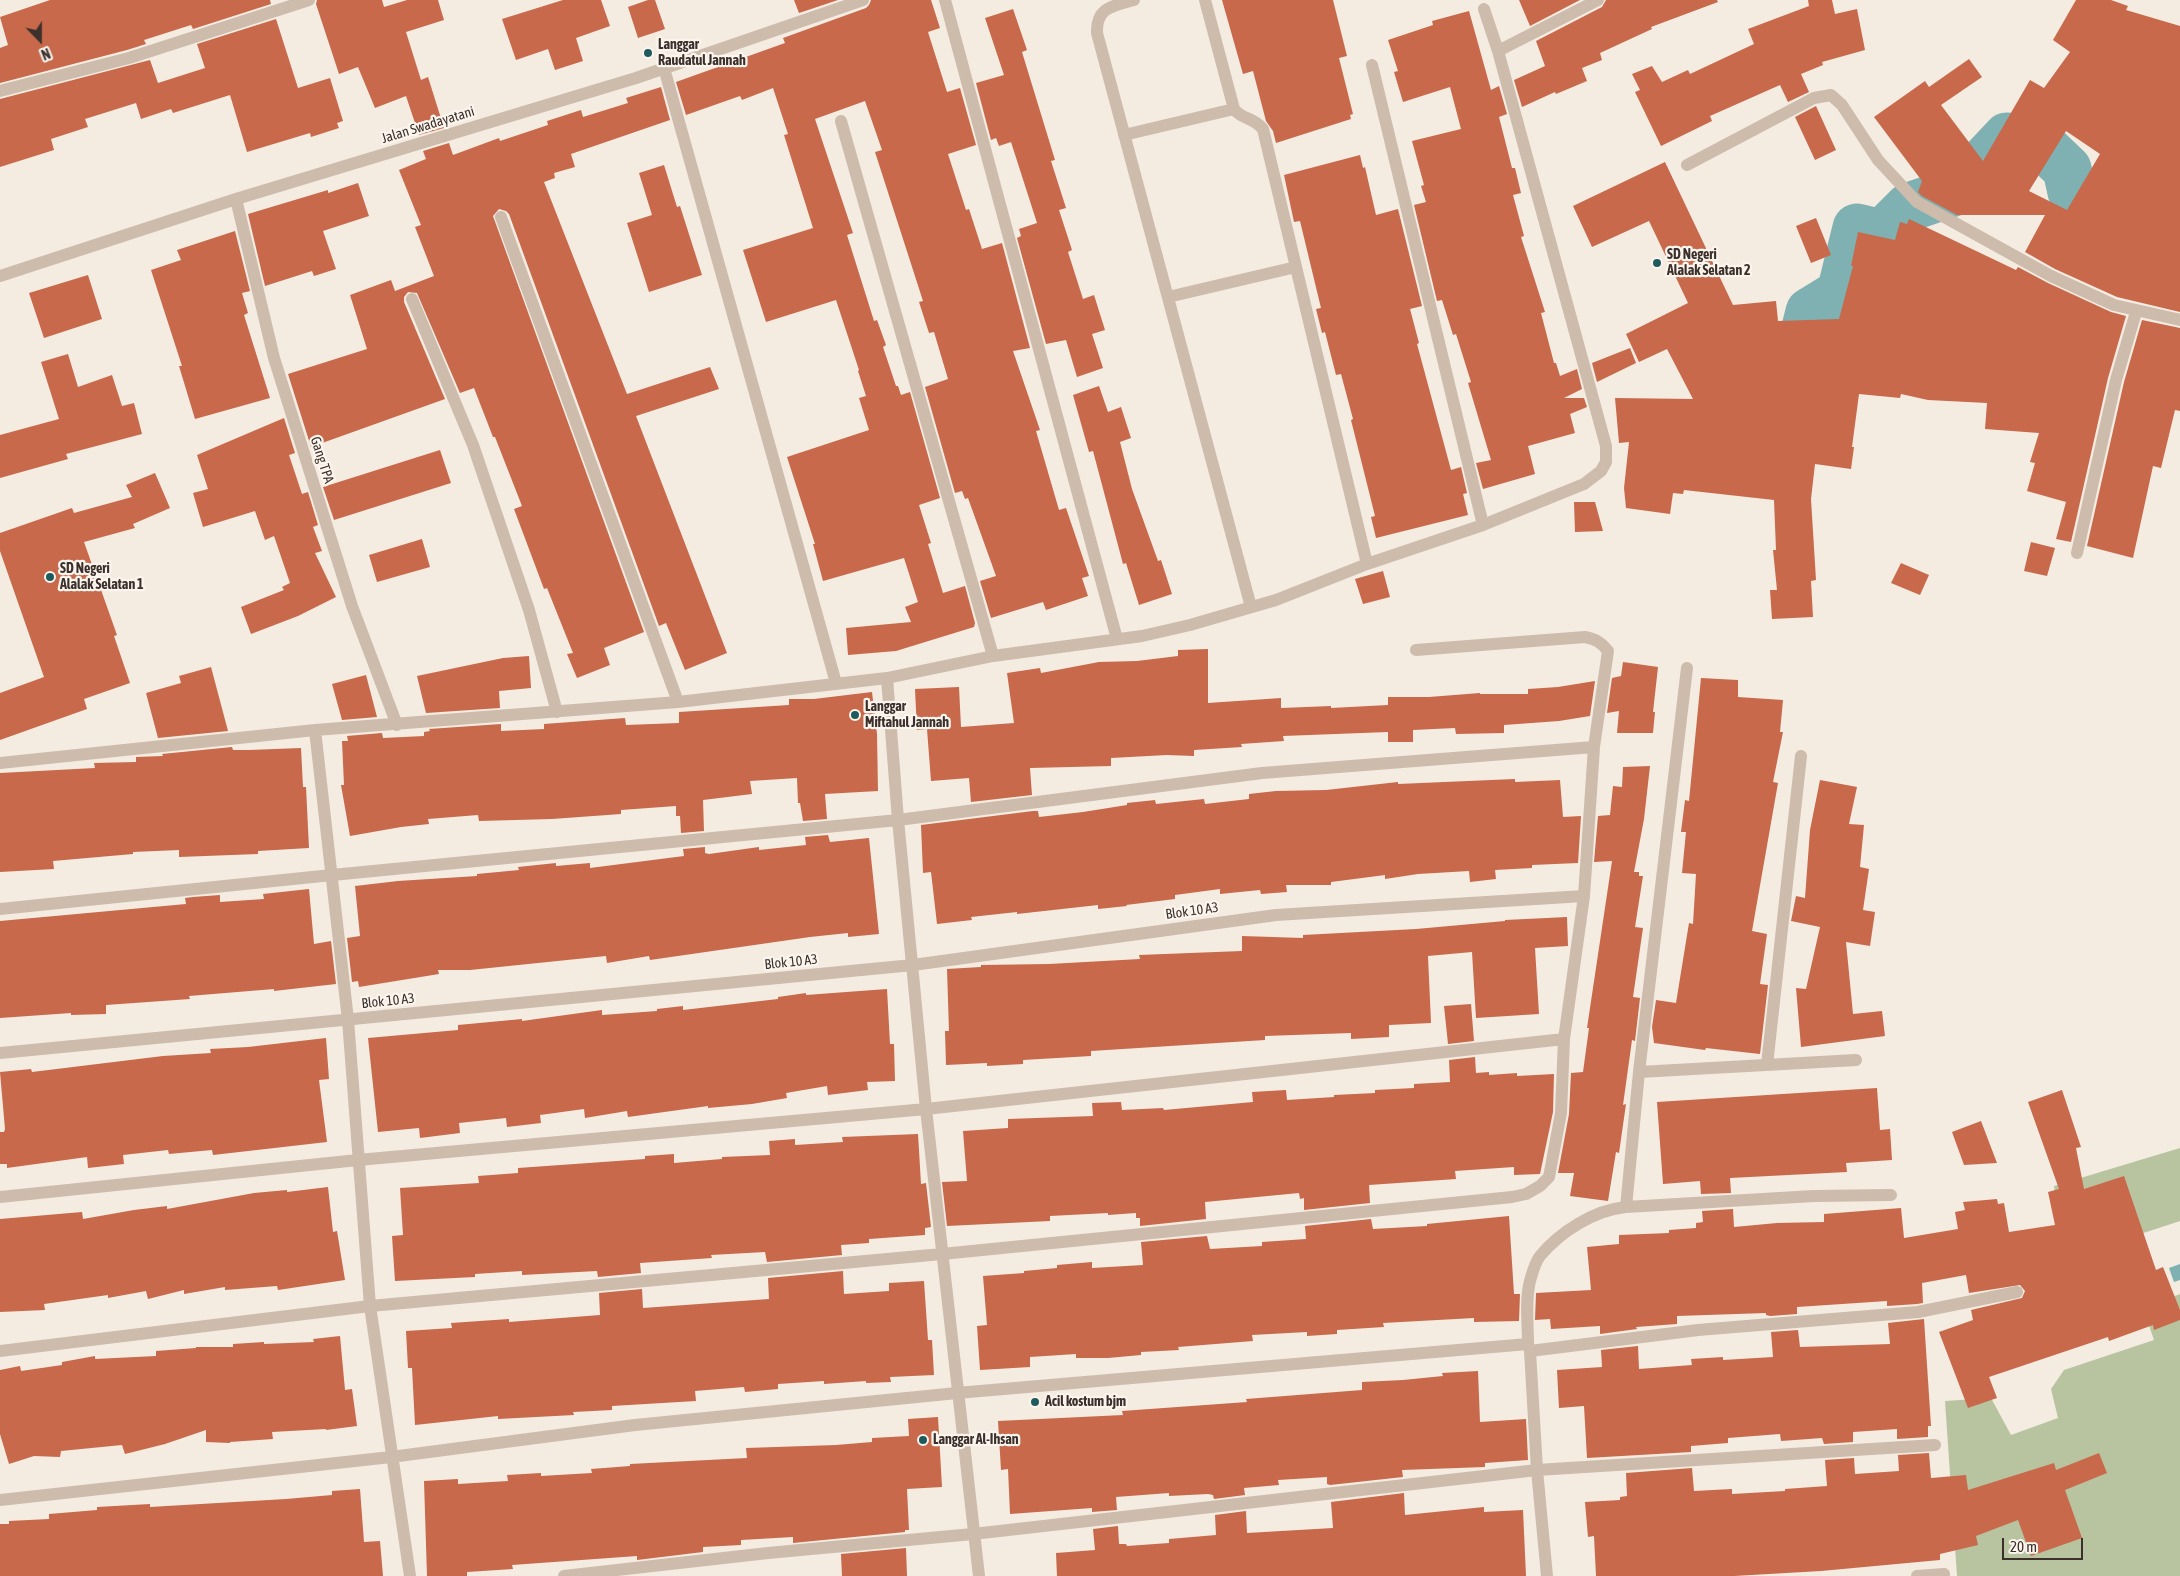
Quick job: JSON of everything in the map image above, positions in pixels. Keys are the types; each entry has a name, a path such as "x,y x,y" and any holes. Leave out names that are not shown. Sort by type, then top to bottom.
{"street":[{"path":"0,91 129,58 309,0"},
{"name":"Jalan Swadayatani","path":"0,276 236,199 664,68 863,0"},
{"path":"945,0 1116,639"},
{"path":"1134,0 1108,7 1097,21 1097,33 1251,607"},
{"path":"1205,0 1234,109 1238,116 1256,120 1263,129 1367,564"},
{"path":"1498,51 1598,0"},
{"path":"0,763 315,730 678,702 887,678 993,656 1116,639 1190,625 1276,600 1367,564 1483,525 1584,484 1601,471 1606,462 1606,446 1498,51 1484,9"},
{"path":"1372,66 1483,525"},
{"path":"664,68 836,683"},
{"path":"1688,165 1814,98 1831,95 1842,105 1878,160 1917,202 1944,219 2051,276 2114,305 2136,312 2180,320"},
{"path":"1124,135 1234,109"},
{"path":"841,121 993,656"},
{"name":"Gang TPA","path":"236,199 274,358 352,606 397,725"},
{"path":"501,218 678,702"},
{"path":"1168,297 1296,267"},
{"path":"412,299 473,445 529,610 557,712"},
{"path":"2078,553 2116,380 2136,312"},
{"path":"0,1351 370,1306 942,1254 1512,1198 1526,1194 1540,1186 1549,1177 1561,1113 1564,1039 1584,896 1594,747 1608,651 1603,644 1594,639 1585,638 1416,650"},
{"path":"1626,1207 1639,1072 1687,668"},
{"path":"887,678 898,820 926,1109 979,1576"},
{"path":"315,730 348,1020 370,1306 391,1458 410,1576"},
{"path":"0,909 898,820 1262,773 1594,747"},
{"path":"1767,1065 1801,756"},
{"name":"Blok 10 A3","path":"0,1054 913,965 1276,915 1584,896"},
{"path":"0,1197 358,1160 926,1109 1564,1039"},
{"path":"1639,1072 1856,1060"},
{"path":"1547,1576 1537,1470 1529,1347 1529,1283 1538,1258 1553,1243 1577,1226 1613,1208 1814,1196 1891,1195"},
{"path":"0,1500 391,1458 635,1425 957,1393 1529,1347 1698,1330 1918,1312 2017,1292"},
{"path":"564,1576 768,1553 973,1534 1537,1470 1935,1445"},
{"path":"1917,1576 1944,1574"}],"green space":[{"path":"2180,1148 2180,1221 2061,1260 2054,1186"},
{"path":"2180,1294 2180,1576 1957,1576 1945,1401 1991,1398 2011,1435 2058,1418 2051,1389 2064,1370 2154,1340 2143,1308"}],"water":[{"path":"2180,1264 2180,1280 2174,1282 2169,1268"}],"building":[{"path":"50,0 270,0 271,4 193,29 191,25 144,40 146,44 127,50 0,83 0,48 8,45 0,17"},
{"path":"317,0 382,0 384,7 407,0 438,0 444,20 406,32 421,80 428,77 444,128 419,135 406,96 375,108 358,67 339,74 316,4"},
{"path":"563,0 601,0 610,26 576,38 583,61 555,70 548,49 516,60 502,19"},
{"path":"648,0 655,0 665,29 638,38 628,7"},
{"path":"794,0 838,0 799,13"},
{"path":"871,0 931,0 940,28 928,32 947,92 960,88 976,145 948,154 966,210 969,209 982,249 1002,243 1030,348 1013,351 1040,430 1036,431 1059,510 1066,508 1089,576 1082,578 1088,596 1046,610 1043,602 991,618 980,581 996,576 968,498 965,499 962,491 955,493 925,387 948,379 934,332 929,333 919,302 923,301 875,152 882,150 865,101 815,119 853,233 847,235 874,321 877,320 886,345 883,347 896,386 898,386 901,395 910,392 940,498 919,505 931,543 928,544 943,593 965,586 975,623 974,627 896,651 848,655 846,628 911,622 905,607 918,602 904,558 823,581 813,544 815,544 787,457 869,430 859,398 866,396 859,370 836,300 766,322 743,250 813,228 784,135 788,134 773,88 742,100 740,96 686,115 676,82 785,43 783,38 866,8"},
{"path":"1222,0 1333,0 1347,56 1339,58 1353,114 1350,115 1351,119 1276,143 1273,131 1266,121 1253,71 1243,74"},
{"path":"1519,0 1580,0 1530,26"},
{"path":"1606,0 1717,0 1718,2 1651,27 1652,29 1600,53 1602,60 1582,68 1587,81 1556,94 1555,92 1522,107 1514,80 1545,66 1536,41 1602,7"},
{"path":"1808,0 1832,0 1835,14 1857,9 1865,50 1822,62 1823,65 1801,74 1809,92 1788,102 1780,85 1710,116 1712,121 1661,146 1635,92 1640,90 1632,74 1652,66 1662,82 1688,70 1690,74 1754,44 1748,29 1809,6"},
{"path":"2076,0 2111,0 2128,6 2126,10 2180,26 2180,312 2117,297 2055,269 2025,252 2045,215 1957,215 1922,196 1918,192 1922,181 1874,117 1925,81 1929,87 1969,59 1982,77 1941,105 1983,161 2030,80 2044,88 2070,52 2053,40","holes":["2066,131 2100,154 2067,210 2029,191"]},
{"path":"1013,9 1027,50 1022,52 1055,160 1051,161 1066,208 1059,210 1072,250 1068,252 1083,299 1094,295 1105,330 1092,334 1103,368 1077,377 1066,340 1046,344 1017,238 1021,236 1019,229 1037,223 1011,142 999,146 996,138 991,140 976,83 1004,75 985,18"},
{"path":"1469,11 1491,90 1499,86 1507,114 1499,117 1512,168 1515,168 1521,193 1513,195 1524,236 1521,237 1545,312 1541,313 1554,363 1556,363 1560,376 1577,369 1582,389 1564,398 1584,398 1587,407 1570,414 1575,433 1528,446 1535,474 1483,489 1476,463 1491,460 1468,383 1471,382 1456,334 1453,335 1442,300 1437,301 1414,205 1426,202 1421,186 1424,185 1412,141 1461,129 1450,87 1403,102 1394,72 1398,71 1388,40 1433,25 1432,21"},
{"path":"276,19 298,88 330,78 343,121 337,123 339,128 311,137 310,133 247,152 230,95 173,113 171,109 141,119 136,103 85,119 88,127 51,139 54,150 0,167 0,99 150,60 158,83 205,68 197,44"},
{"path":"661,87 670,120 571,154 575,167 554,173 555,178 544,182 627,394 710,367 719,389 636,416 727,653 685,670 666,623 659,626 509,214 499,209 493,216 644,632 604,648 610,665 577,678 567,654 573,653 547,588 544,589 514,509 522,506 495,437 493,437 474,388 460,393 417,293 408,292 404,297 404,302 445,399 311,447 288,374 367,349 350,295 391,280 395,291 434,276 415,227 421,225 399,170 426,159 423,151 449,143 453,155 499,138 500,141 548,125 547,121 581,110 583,117 628,103 626,98"},
{"path":"1816,106 1836,150 1815,160 1795,117"},
{"path":"1360,155 1363,168 1365,167 1376,215 1398,209 1422,306 1410,309 1419,343 1417,344 1451,470 1461,467 1467,493 1463,494 1468,515 1376,538 1371,517 1375,516 1351,420 1353,419 1341,374 1336,375 1325,332 1322,333 1316,309 1321,308 1300,221 1294,222 1284,175"},
{"path":"1665,162 1733,305 1776,301 1778,321 1839,319 1853,266 1851,266 1858,232 1895,240 1900,222 1907,224 1909,219 2016,270 2018,267 2111,312 2126,316 2108,378 2071,542 2056,539 2066,502 2027,491 2035,463 2030,462 2039,433 1985,429 1987,403 1928,400 1901,394 1900,398 1859,394 1851,469 1815,464 1811,499 1816,580 1811,581 1813,617 1772,619 1770,590 1777,590 1773,550 1776,550 1774,500 1684,490 1683,494 1673,493 1670,514 1626,508 1624,488 1629,442 1619,443 1615,398 1693,399 1667,349 1639,362 1626,334 1688,303 1649,221 1592,247 1573,206"},
{"path":"664,165 677,207 680,206 702,275 649,292 627,223 652,215 639,173"},
{"path":"358,183 369,216 323,231 336,269 314,276 312,271 265,286 248,214"},
{"path":"1816,218 1831,255 1811,263 1796,226"},
{"path":"235,231 250,291 242,293 248,313 244,315 270,398 195,419 179,366 182,366 151,270 181,260 177,250"},
{"path":"88,275 102,319 44,338 29,293"},
{"path":"2142,320 2180,328 2180,411 2175,410 2161,468 2153,466 2133,558 2087,546 2124,382"},
{"path":"1630,348 1636,363 1597,382 1592,363"},
{"path":"68,354 78,387 112,375 122,406 134,403 142,434 66,454 68,459 0,478 0,435 59,419 41,362"},
{"path":"1099,386 1108,412 1121,407 1131,438 1120,442 1132,489 1158,561 1161,560 1172,594 1139,605 1126,563 1123,564 1093,451 1089,452 1073,395"},
{"path":"284,418 295,453 289,455 302,494 308,492 318,525 313,527 322,551 315,553 336,597 298,616 251,634 241,607 284,590 282,587 290,583 274,536 265,540 255,511 203,527 193,493 208,489 197,455"},
{"path":"440,450 451,483 334,520 323,487"},
{"name":"SD Negeri Alalak Selatan 1","path":"155,473 170,508 133,524 135,528 84,542 117,635 114,636 130,683 84,699 87,709 0,740 0,693 44,677 0,551 0,533 72,508 74,513 132,497 126,485"},
{"path":"1574,502 1595,502 1603,531 1575,532"},
{"path":"422,539 430,567 377,582 369,555"},
{"path":"2031,542 2055,548 2047,576 2024,571"},
{"path":"1901,563 1929,575 1920,595 1891,583"},
{"path":"1383,571 1390,597 1363,604 1355,579"},
{"path":"1208,649 1208,703 1281,698 1281,708 1388,705 1388,697 1429,697 1480,693 1528,694 1528,689 1558,687 1595,681 1590,716 1559,721 1504,725 1504,733 1456,734 1455,728 1413,730 1413,742 1388,742 1388,732 1283,736 1284,741 1241,744 1242,747 1194,750 1194,756 1167,755 1111,758 1111,766 1030,768 1032,795 971,802 969,778 931,781 927,729 917,730 915,689 959,687 961,727 1014,723 1007,673 1040,668 1041,673 1099,662 1137,661 1178,656 1178,650"},
{"path":"529,656 531,688 499,691 500,708 426,713 417,676 503,658"},
{"path":"1623,662 1658,667 1653,712 1655,712 1653,733 1617,733 1619,711 1607,713 1612,678 1621,676"},
{"path":"211,667 228,731 158,738 146,693 181,683 179,676"},
{"path":"366,675 377,717 342,720 332,684"},
{"path":"1701,678 1738,680 1738,697 1783,700 1780,732 1783,732 1773,782 1778,783 1752,931 1767,934 1760,984 1768,985 1760,1054 1706,1048 1705,1050 1654,1043 1652,1027 1656,1000 1676,1003 1689,923 1693,924 1696,874 1682,873 1686,832 1681,832 1685,800 1689,801"},
{"path":"872,692 877,734 878,791 825,794 827,819 803,821 800,803 798,803 797,778 750,781 752,794 703,800 704,831 681,833 680,816 676,816 676,806 621,810 621,814 552,819 479,821 478,815 428,819 429,824 350,836 341,785 344,785 342,741 348,741 347,736 382,733 383,738 424,736 424,732 430,731 429,729 501,724 501,731 544,729 544,724 625,718 626,725 679,723 679,712 789,705 789,699 814,699"},
{"path":"232,747 233,750 301,748 303,787 306,787 309,848 258,851 258,854 179,857 179,850 133,852 133,854 53,861 54,869 0,872 0,773 95,768 94,763 136,762 136,757 163,756 162,754"},
{"path":"1650,766 1644,819 1634,872 1639,872 1639,876 1643,876 1635,927 1643,928 1633,997 1640,998 1635,1041 1632,1040 1623,1105 1626,1104 1619,1153 1616,1152 1608,1201 1570,1196 1574,1173 1558,1173 1569,1114 1571,1073 1583,1072 1589,1028 1587,1028 1612,861 1594,862 1598,816 1610,815 1613,786 1622,787 1623,767"},
{"path":"1515,779 1515,782 1560,780 1563,817 1581,816 1578,863 1532,865 1532,868 1495,870 1496,879 1470,882 1469,871 1418,874 1385,879 1385,875 1331,882 1331,885 1286,885 1287,892 1261,894 1260,890 1220,894 1220,889 1175,895 1175,899 1127,906 1098,909 1098,905 1017,914 1017,912 971,917 972,920 937,924 931,872 923,873 921,825 1033,811 1038,811 1039,817 1155,800 1156,804 1204,799 1205,804 1249,799 1249,794 1276,791 1326,790 1398,782 1398,784"},
{"path":"1820,780 1857,787 1849,824 1864,825 1860,867 1869,869 1863,910 1875,912 1870,946 1846,942 1853,1014 1882,1011 1885,1036 1801,1047 1796,988 1806,989 1820,927 1791,921 1796,896 1805,898 1810,830"},
{"path":"828,835 830,842 869,838 879,934 848,937 848,933 810,937 650,960 649,956 607,963 606,956 470,970 438,970 439,974 359,987 358,981 352,982 347,938 360,936 355,886 477,876 477,874 519,870 518,867 556,863 556,866 590,863 590,868 684,856 683,849 705,847 705,853 709,854 759,847 759,850 806,845 805,837"},
{"path":"309,889 314,944 331,941 336,984 274,991 274,989 189,996 190,999 106,1005 106,1014 71,1015 71,1013 0,1018 0,921 186,904 185,898 193,897 220,895 220,902 264,899 263,894"},
{"path":"1567,917 1568,946 1535,948 1539,1014 1476,1018 1472,952 1428,956 1431,1023 1389,1025 1389,1037 1351,1039 1351,1033 1265,1036 1265,1040 1091,1051 1091,1056 1023,1060 1023,1064 987,1066 987,1063 946,1065 945,1031 949,1031 947,969 981,967 981,965 1049,964 1140,959 1139,955 1242,951 1242,936 1303,938 1303,935 1416,929 1505,920"},
{"path":"887,989 890,1044 894,1044 895,1081 867,1082 868,1090 828,1095 827,1086 786,1093 787,1098 752,1104 708,1108 708,1106 628,1117 627,1111 585,1118 584,1109 540,1115 541,1123 507,1127 506,1118 459,1123 460,1133 420,1138 419,1128 378,1132 368,1038 458,1030 458,1025 522,1019 522,1021 602,1010 602,1015 657,1011 657,1009 683,1006 683,1010 778,999 778,997 806,993 806,995"},
{"path":"1471,1004 1474,1041 1448,1044 1444,1006"},
{"path":"326,1038 329,1079 319,1080 327,1142 213,1155 212,1150 169,1154 168,1150 123,1155 124,1164 88,1168 87,1157 7,1168 7,1164 0,1164 0,1132 4,1132 5,1129 0,1072 31,1069 32,1072 163,1056 211,1053 210,1049 248,1047"},
{"path":"1475,1057 1476,1073 1489,1072 1489,1075 1517,1073 1517,1076 1554,1074 1553,1112 1540,1174 1514,1175 1514,1167 1455,1171 1456,1179 1369,1185 1370,1203 1304,1210 1304,1198 1300,1199 1299,1193 1205,1202 1206,1219 1140,1226 1140,1218 1136,1218 1136,1213 1108,1215 1108,1213 1050,1216 1050,1221 947,1226 942,1182 967,1181 963,1131 1008,1128 1008,1119 1093,1116 1092,1103 1121,1102 1122,1110 1163,1108 1164,1110 1253,1102 1252,1092 1286,1090 1287,1100 1375,1093 1375,1090 1414,1088 1414,1084 1450,1082 1449,1060"},
{"path":"1877,1088 1880,1130 1890,1129 1892,1160 1846,1163 1847,1172 1730,1178 1731,1193 1701,1194 1700,1181 1663,1184 1657,1102"},
{"path":"2062,1090 2081,1147 2076,1148 2084,1189 2124,1176 2156,1270 2163,1267 2180,1310 2180,1320 2154,1330 2153,1325 2109,1341 2108,1337 1989,1377 1997,1398 1968,1408 1939,1332 1973,1320 1971,1310 2022,1298 2025,1291 2020,1285 1969,1293 1966,1275 1922,1283 1923,1303 1917,1304 1887,1306 1887,1301 1797,1307 1797,1314 1770,1316 1766,1315 1766,1313 1677,1316 1677,1324 1636,1327 1637,1329 1600,1334 1600,1326 1551,1329 1550,1319 1535,1320 1536,1293 1591,1290 1587,1247 1619,1244 1619,1235 1669,1233 1669,1230 1696,1228 1696,1223 1703,1222 1702,1211 1733,1209 1734,1227 1777,1223 1824,1222 1824,1214 1901,1208 1904,1238 1958,1229 1955,1212 1965,1210 1963,1202 1997,1199 1998,1204 2004,1203 2009,1232 2055,1225 2048,1192 2059,1189 2028,1102"},
{"path":"1981,1121 1997,1163 1964,1165 1952,1132"},
{"path":"918,1134 921,1184 926,1183 931,1227 925,1228 925,1235 869,1239 869,1243 841,1245 842,1255 767,1262 765,1252 711,1255 712,1258 640,1263 641,1273 598,1277 597,1271 522,1275 522,1271 475,1274 475,1277 395,1281 392,1236 403,1235 400,1188 479,1183 478,1176 518,1173 518,1168 645,1159 645,1156 674,1154 674,1163 722,1159 722,1157 770,1155 769,1141 795,1139 795,1145 843,1142 842,1137"},
{"path":"328,1187 333,1232 337,1231 345,1280 278,1290 277,1286 225,1290 225,1287 184,1294 184,1290 148,1299 146,1291 108,1298 108,1295 44,1304 45,1310 0,1312 0,1219 82,1212 83,1219 167,1206 167,1209 254,1193 287,1190 287,1192"},
{"path":"1509,1216 1514,1294 1520,1294 1519,1321 1474,1322 1474,1318 1383,1323 1384,1327 1337,1330 1337,1334 1307,1336 1307,1332 1252,1335 1253,1341 1178,1347 1179,1350 1141,1352 1141,1355 1108,1358 1076,1358 1076,1354 1030,1357 1030,1367 980,1370 977,1326 987,1325 983,1276 1024,1273 1024,1271 1057,1268 1057,1265 1092,1262 1092,1268 1143,1265 1141,1242 1207,1236 1210,1249 1262,1246 1262,1242 1306,1239 1305,1226 1371,1219 1373,1229 1427,1226 1427,1224"},
{"path":"843,1271 844,1294 889,1291 889,1283 924,1281 928,1340 932,1340 934,1375 890,1377 891,1382 866,1383 866,1381 824,1384 824,1381 778,1384 778,1389 745,1392 744,1387 695,1391 696,1401 612,1406 612,1410 573,1412 574,1415 498,1419 498,1416 415,1425 412,1368 408,1368 406,1331 452,1328 451,1323 509,1319 509,1322 600,1315 599,1293 642,1289 643,1308 769,1299 768,1278"},
{"path":"1924,1319 1931,1426 1928,1426 1928,1437 1897,1439 1897,1429 1853,1432 1853,1442 1824,1444 1822,1438 1781,1441 1780,1434 1728,1438 1728,1443 1691,1446 1691,1452 1587,1458 1584,1406 1559,1408 1557,1370 1602,1367 1601,1350 1638,1346 1639,1369 1692,1365 1691,1359 1723,1357 1723,1360 1773,1357 1771,1332 1798,1330 1800,1347 1890,1344 1888,1323"},
{"path":"340,1336 345,1390 352,1389 357,1426 326,1430 272,1432 273,1439 230,1443 206,1442 206,1430 165,1444 125,1454 122,1445 61,1451 60,1457 34,1456 9,1464 0,1434 0,1370 20,1366 21,1371 62,1365 62,1362 95,1356 95,1359 156,1356 156,1351 196,1347 233,1347 233,1344 264,1342 264,1344 314,1342 313,1339"},
{"path":"1478,1371 1480,1422 1526,1419 1528,1460 1485,1463 1485,1467 1402,1470 1403,1477 1330,1485 1327,1484 1327,1477 1278,1480 1279,1485 1244,1488 1245,1495 1214,1499 1213,1495 1208,1494 1169,1496 1169,1493 1116,1497 1117,1510 1092,1512 1092,1508 1010,1514 1008,1469 1001,1470 998,1421 1123,1415 1122,1411 1247,1402 1246,1399 1362,1390 1362,1382 1403,1380 1443,1376 1442,1373"},
{"path":"938,1417 942,1487 907,1489 909,1530 905,1530 905,1532 793,1543 793,1537 741,1540 741,1545 703,1547 703,1552 637,1560 637,1556 512,1565 513,1569 467,1572 467,1576 427,1576 424,1481 458,1479 458,1484 508,1481 507,1475 541,1473 541,1476 592,1473 591,1469 630,1466 630,1464 747,1458 746,1448 836,1445 872,1442 872,1438 909,1436 908,1419"},
{"path":"1929,1453 1931,1478 1966,1475 1968,1490 2054,1463 2056,1470 2099,1453 2107,1473 2065,1490 2082,1538 2031,1556 2018,1520 1976,1536 1978,1545 1940,1554 1940,1560 1821,1571 1734,1576 1596,1576 1594,1536 1588,1537 1585,1502 1620,1500 1620,1497 1627,1496 1626,1473 1692,1468 1694,1491 1732,1489 1732,1494 1785,1491 1785,1489 1827,1486 1825,1460 1854,1458 1855,1474 1899,1471 1898,1455"},
{"path":"360,1489 364,1542 380,1541 383,1576 0,1576 0,1524 9,1524 9,1521 49,1519 49,1514 97,1510 97,1507 150,1504 150,1507 286,1499 332,1495 332,1491"},
{"path":"1404,1493 1405,1515 1484,1507 1484,1512 1523,1510 1526,1576 1057,1576 1056,1553 1095,1550 1093,1529 1118,1526 1119,1544 1126,1544 1127,1546 1169,1543 1169,1539 1216,1535 1215,1515 1246,1511 1247,1533 1333,1528 1331,1502"},
{"path":"906,1548 907,1576 842,1576 841,1554"}],"waterway":[{"path":"1787,382 1792,357 1803,340 1810,312 1841,293 1857,228 1882,234 1909,207 1956,191 2007,137 2046,149 2067,169 2072,192 2102,210 2100,236 2116,249 2155,266 2180,264"}],"place":[{"name":"Langgar Raudatul Jannah","path":"648,53"},
{"name":"SD Negeri Alalak Selatan 2","path":"1657,263"},
{"name":"SD Negeri Alalak Selatan 1","path":"50,577"},
{"name":"Langgar Miftahul Jannah","path":"855,715"},
{"name":"Acil kostum bjm","path":"1035,1402"},
{"name":"Langgar Al-Ihsan","path":"923,1440"}]}
